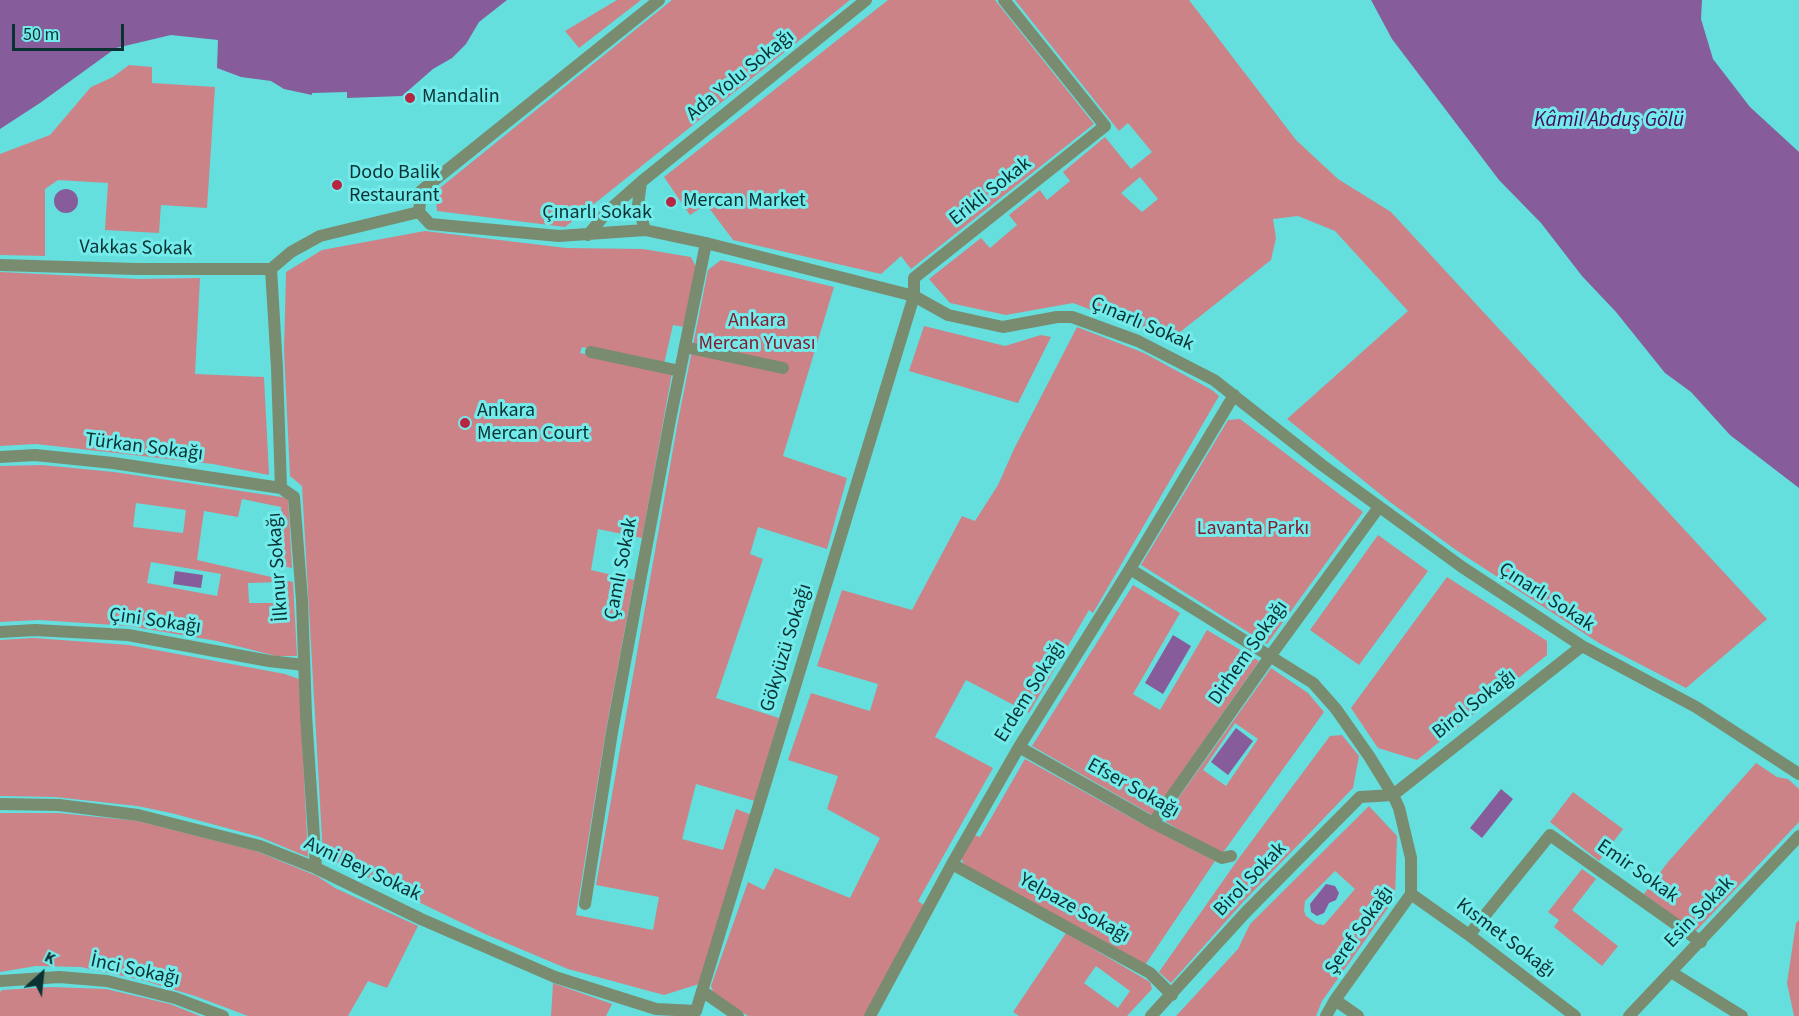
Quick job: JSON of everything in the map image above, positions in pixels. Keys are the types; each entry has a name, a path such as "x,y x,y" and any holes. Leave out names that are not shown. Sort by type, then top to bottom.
{"street":[{"path":"271,269 291,252 320,236 419,212 421,191 659,0"},
{"name":"Ada Yolu Sokağı","path":"588,234 607,212 641,182 866,0"},
{"name":"Erikli Sokak","path":"914,296 914,278 1106,126 1004,0"},
{"path":"641,182 638,205 645,230"},
{"name":"Çınarlı Sokak","path":"419,212 430,224 559,236 645,230 706,243 914,296 948,315 1003,327 1057,317 1072,317 1148,346 1214,380 1379,507 1462,567 1582,646 1696,707 1799,774"},
{"name":"Çamlı Sokak","path":"585,904 612,732 706,243"},
{"name":"Vakkas Sokak","path":"0,265 136,269 271,269"},
{"name":"İlknur Sokağı","path":"271,269 278,368 282,488 294,497 302,600 316,868"},
{"name":"Gökyüzü Sokağı","path":"697,1013 914,296"},
{"path":"685,347 783,368"},
{"path":"591,352 680,371"},
{"name":"Erdem Sokağı","path":"870,1016 952,864 1019,747 1130,569 1234,395"},
{"name":"Türkan Sokağı","path":"0,457 35,455 113,463 282,488"},
{"name":"Dirhem Sokağı","path":"1153,823 1379,507"},
{"name":"Şeref Sokağı","path":"1130,569 1313,683 1336,710 1393,795 1399,808 1411,858 1411,894 1326,1016"},
{"name":"Çini Sokağı","path":"0,632 35,630 128,635 269,661 304,665"},
{"name":"Birol Sokağı","path":"1393,795 1582,646"},
{"name":"Efser Sokağı","path":"1019,747 1153,823 1222,858 1231,856"},
{"name":"Birol Sokak","path":"1151,1016 1246,912 1360,797 1393,795"},
{"name":"Avni Bey Sokak","path":"0,804 59,805 138,815 260,846 316,868 420,919 555,977 656,1009 697,1013"},
{"name":"Emir Sokak","path":"1469,935 1551,835 1701,942"},
{"name":"Esin Sokak","path":"1629,1016 1799,836"},
{"name":"Yelpaze Sokağı","path":"952,864 1150,973 1172,995"},
{"name":"Kısmet Sokağı","path":"1411,894 1575,1016"},
{"path":"1671,972 1742,1016"},
{"name":"İnci Sokağı","path":"0,981 59,977 107,981 175,998 223,1016"},
{"path":"702,991 738,1016"},
{"path":"1335,1000 1358,1016"}],"green space":[{"path":"617,0 641,0 579,48 565,31"},
{"path":"672,0 850,0 565,227 437,211 435,192"},
{"name":"Ankara Mercan Yuvası","path":"888,0 995,0 1094,124 911,269 901,256 881,274 733,240 706,204 690,215 664,177"},
{"path":"1015,0 1189,0 1296,140 1338,179 1391,212 1767,619 1686,688 1599,643 1456,550 1390,502 1287,419 1408,311 1335,231 1298,216 1273,219 1276,238 1271,260 1170,340 1073,303 1006,315 950,303 929,279 981,238 990,248 1017,225 1009,215 1040,190 1047,200 1070,181 1063,172 1105,137 1131,169 1152,152 1128,123 1119,131","holes":["1140,177 1158,199 1142,212 1121,193"]},
{"path":"129,65 152,67 152,83 215,87 207,208 161,205 159,233 105,230 108,183 58,180 45,189 45,256 0,255 0,154 50,135 91,87 113,77"},
{"path":"425,231 566,248 643,249 691,257 697,269 684,327 673,325 664,364 582,347 580,353 672,373 642,538 598,529 591,570 634,580 606,730 576,915 653,930 659,897 596,885 678,421 708,270 721,260 834,287 783,456 847,478 827,549 758,527 750,554 763,559 716,698 779,718 755,801 696,784 682,839 723,850 736,809 752,815 699,984 664,995 568,969 485,934 323,856 302,486 290,476 284,350 286,272 322,250"},
{"path":"0,272 139,279 200,278 195,374 264,377 269,475 213,464 36,444 0,446"},
{"path":"924,326 1005,346 1041,335 1051,337 1018,403 909,371"},
{"path":"1077,327 1144,353 1219,396 1093,613 1089,610 1029,713 966,680 935,737 993,768 918,901 925,906 864,1016 748,1016 714,994 711,986 748,882 764,890 775,868 850,898 880,838 827,809 838,776 788,760 811,693 870,711 878,684 817,666 842,590 912,610 962,516 975,521 998,485"},
{"name":"Lavanta Parkı","path":"1240,419 1363,512 1267,644 1141,565 1228,420"},
{"path":"42,465 114,472 288,498 292,568 283,566 281,507 242,499 238,517 204,511 197,560 293,582 297,656 276,656 217,641 129,626 39,620 0,622 0,466","holes":["136,503 186,510 183,533 133,527","151,562 221,574 217,596 147,583","283,582 284,603 249,603 248,583"]},
{"path":"1378,535 1428,571 1359,665 1310,630"},
{"path":"1447,577 1547,641 1547,655 1417,760 1378,748 1351,708"},
{"path":"1133,585 1180,613 1133,694 1160,710 1207,630 1259,661 1152,815 1032,746"},
{"path":"34,638 129,645 285,674 299,679 308,857 260,837 137,806 55,797 0,796 0,640"},
{"path":"1271,668 1308,693 1324,712 1222,854 1166,822 1167,814","holes":["1235,723 1258,739 1226,786 1203,770"]},
{"path":"1342,735 1359,756 1353,788 1243,902 1171,983 1159,972 1239,858 1330,736"},
{"path":"1025,759 1215,861 1145,965 964,865 961,857 974,835 980,837"},
{"path":"1756,763 1777,777 1788,779 1799,789 1799,822 1695,932 1644,894 1668,862"},
{"path":"1573,792 1623,829 1599,861 1550,822"},
{"path":"1369,806 1397,836 1395,898 1322,1001 1316,1016 1176,1016 1238,949 1250,924","holes":["1335,871 1355,889 1324,925 1317,924 1306,916 1305,901"]},
{"path":"0,813 59,813 138,821 256,851 317,876 335,888 418,926 387,988 368,981 348,1016 248,1016 195,996 142,980 81,967 36,966 0,972"},
{"path":"1582,869 1596,879 1572,910 1618,946 1602,966 1554,927 1559,920 1548,912"},
{"path":"1799,920 1799,1016 1794,1016 1787,983 1796,923"},
{"path":"1066,933 1150,982 1152,989 1127,1016 1019,1016 1013,1012","holes":["1096,966 1130,991 1118,1008 1084,983"]},
{"path":"553,983 612,1004 606,1016 551,1016"},
{"path":"51,987 106,989 170,1004 200,1016 0,1016 0,992 2,990"}],"water":[{"path":"0,0 507,0 479,22 466,44 452,58 433,69 402,96 347,98 347,92 312,93 312,95 284,89 271,81 241,77 217,68 218,40 171,35 116,48 0,129"},
{"name":"Kâmil Abduş Gölü","path":"1371,0 1702,0 1701,19 1713,59 1750,107 1799,152 1799,488 1730,435 1691,392 1665,373 1616,312 1582,276 1541,223 1499,180 1392,39"},
{"path":"66,189 74,193 78,201 74,209 66,213 58,209 54,201 58,193"},
{"path":"175,571 203,575 201,588 173,584"},
{"path":"1173,635 1191,646 1163,694 1145,683"},
{"path":"1236,728 1253,741 1228,775 1211,762"},
{"path":"1501,789 1513,799 1482,838 1470,828"},
{"path":"1326,884 1335,886 1339,893 1336,900 1329,903 1324,913 1317,916 1311,912 1310,904"}],"place":[{"name":"Mandalin","path":"410,98"},
{"name":"Dodo Balik Restaurant","path":"337,185"},
{"name":"Mercan Market","path":"671,202"},
{"name":"Ankara Mercan Court","path":"465,423"}]}
